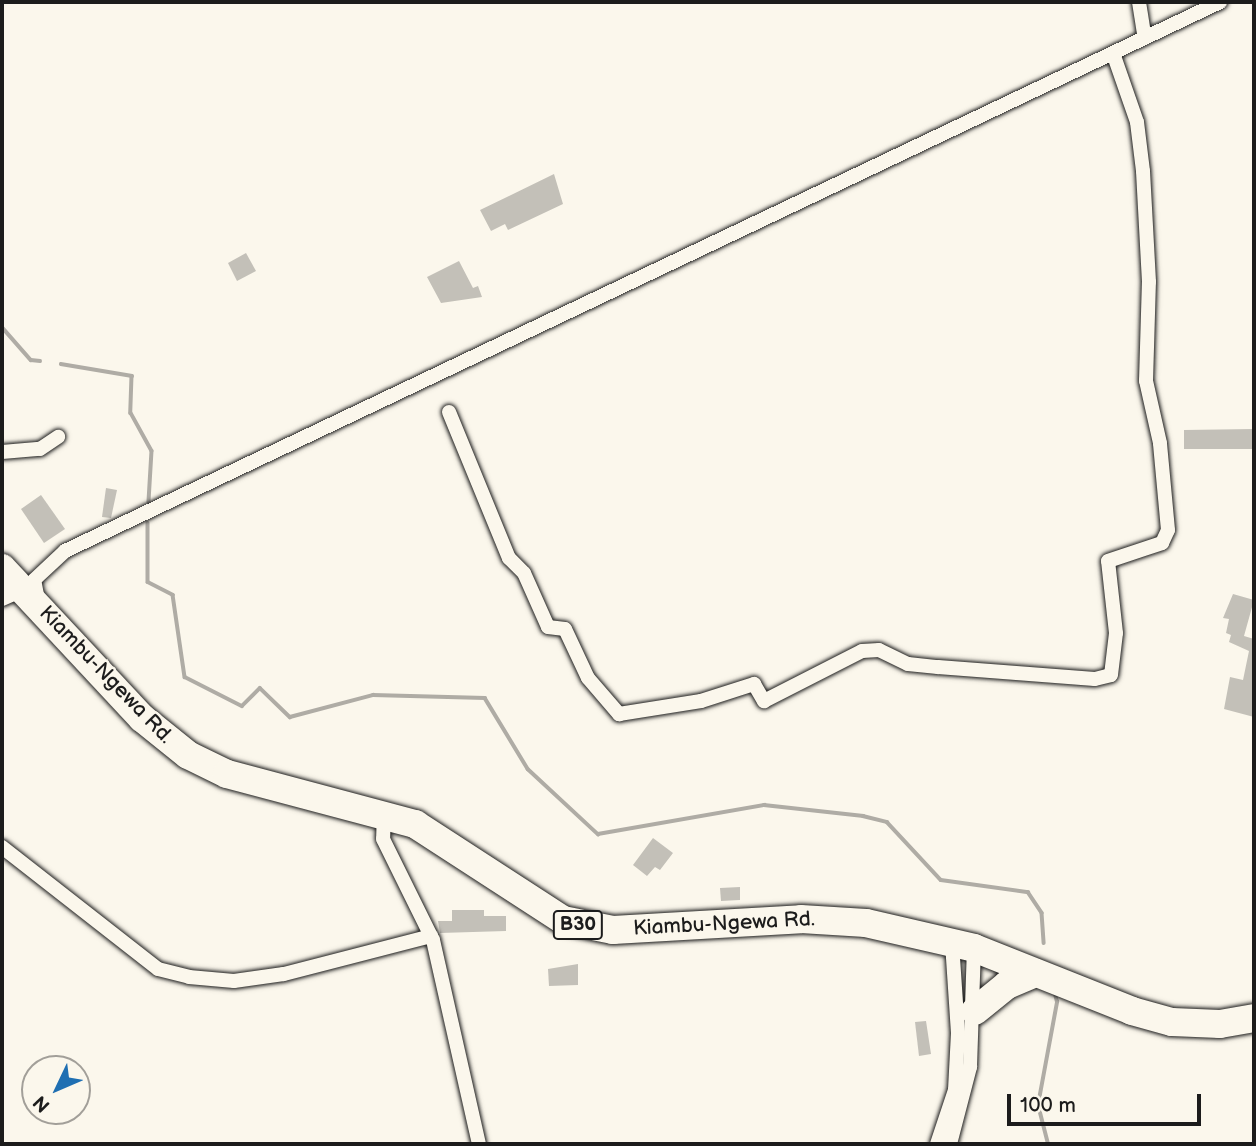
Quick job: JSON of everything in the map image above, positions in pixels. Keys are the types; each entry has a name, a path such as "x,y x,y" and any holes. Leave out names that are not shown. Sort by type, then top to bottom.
{"highway":[{"name":"Kiambu-Ngewa Rd.","path":"2,568 22,599 142,718 188,755 227,774 384,813 428,830 518,894 563,920 587,928 613,930 834,919 892,926 963,946 1172,1022 1220,1024 1254,1018"},
{"path":"975,1011 1007,985 1035,973"}],"street":[{"path":"1139,2 1145,38"},
{"path":"22,599 34,580 65,551 1220,2"},
{"path":"449,412 509,558 524,573 548,627 565,629 588,678 619,714 701,701 754,684 764,701 862,651 879,650 908,664 938,667 1095,679 1111,675 1116,633 1108,561 1162,543 1168,530 1160,443 1146,381 1149,282 1143,170 1137,122 1113,53"},
{"path":"2,452 40,449 58,436"},
{"path":"384,813 383,839 431,936 479,1144"},
{"path":"2,847 158,969 189,977 234,981 284,974 431,936"},
{"path":"950,1144 965,1099 975,1011 963,946"},
{"path":"937,1144 955,1090 963,946"}],"building":[{"path":"554,174 563,204 508,230 505,224 491,231 480,210"},
{"path":"246,253 256,271 237,281 228,263"},
{"path":"459,261 473,288 478,286 482,297 441,303 427,277"},
{"path":"1254,429 1254,449 1184,449 1184,430"},
{"path":"106,488 117,490 111,518 102,517"},
{"path":"41,495 65,529 44,543 21,509"},
{"path":"1233,594 1254,600 1244,636 1254,639 1254,717 1224,709 1230,677 1243,680 1249,651 1229,642 1231,635 1226,633 1229,619 1223,618"},
{"path":"653,838 673,853 660,870 655,867 647,876 633,865"},
{"path":"740,887 740,900 721,901 720,888"},
{"path":"452,910 484,910 484,916 506,916 506,931 440,933 438,921 452,921"},
{"path":"578,964 578,985 549,986 548,969"},
{"path":"926,1021 931,1054 919,1056 915,1022"}],"waterway":[{"path":"2,327 31,360 40,361"},
{"path":"61,364 132,376 131,413 152,451 149,502"},
{"path":"148,523 148,582 173,595 185,677 242,706 260,688 290,717 373,695 485,698 528,769 598,834 764,805 863,816 887,822 941,880 1028,892 1042,913 1044,943"},
{"path":"1048,1144 1038,1105 1057,1002 1055,994"}]}
